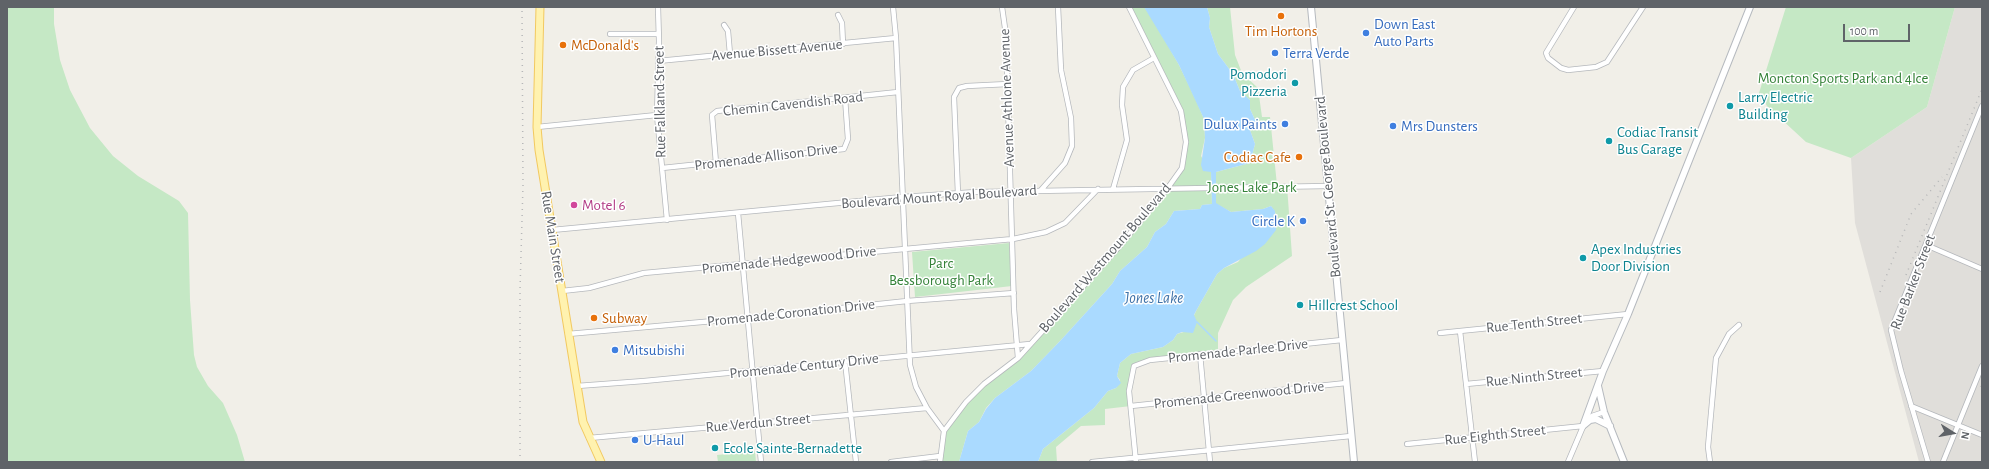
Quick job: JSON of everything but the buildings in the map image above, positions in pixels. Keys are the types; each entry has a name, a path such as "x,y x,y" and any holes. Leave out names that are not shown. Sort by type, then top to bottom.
{"main road":[{"name":"Rue Main Street","path":"540,7 537,127 568,334 583,422 601,462"},
{"name":"Boulevard St. George Boulevard","path":"1311,7 1354,462"},
{"path":"1582,426 1603,370 1628,314 1750,7"},
{"path":"1598,385 1604,412 1624,462"},
{"path":"1582,426 1590,420 1596,419 1610,426"}],"street":[{"name":"Rue Falkland Street","path":"658,7 657,115 667,220"},
{"path":"893,7 896,38 910,365 916,388 927,408 944,431"},
{"name":"Avenue Athlone Avenue","path":"1002,7 1006,35 1014,293 1018,358"},
{"path":"1041,190 1065,163 1072,146 1071,118 1061,70 1058,7"},
{"name":"Boulevard Westmount Boulevard","path":"940,459 944,431 966,402 984,384 1018,358 1117,249 1167,189 1182,168 1186,142 1181,111 1129,7"},
{"path":"1574,7 1546,53 1548,58 1561,68 1568,70 1602,65 1611,58 1643,7"},
{"path":"838,15 842,24 844,44"},
{"path":"724,25 728,31 730,54"},
{"path":"610,34 658,34"},
{"name":"Avenue Bissett Avenue","path":"658,61 896,38"},
{"path":"1114,189 1127,140 1122,105 1123,87 1133,70 1154,58"},
{"path":"958,194 954,97 959,88 967,86 1008,84"},
{"name":"Chemin Cavendish Road","path":"716,163 712,115 717,111 898,92"},
{"name":"Promenade Allison Drive","path":"662,168 844,149 848,139 845,98"},
{"name":"Rue Barker Street","path":"1928,462 1891,330 1982,106"},
{"path":"537,127 657,115"},
{"name":"Boulevard Mount Royal Boulevard","path":"552,230 902,197 1041,190 1328,186"},
{"name":"Promenade Hedgewood Drive","path":"562,290 589,288 644,274 905,248 1013,239 1046,232 1065,223 1098,189"},
{"path":"738,213 761,462"},
{"path":"1926,245 1982,269"},
{"name":"Promenade Coronation Drive","path":"568,334 747,318 907,301 1014,293"},
{"name":"Rue Tenth Street","path":"1440,333 1628,314"},
{"path":"1710,462 1708,446 1716,358 1729,334 1739,325"},
{"path":"1460,331 1475,462"},
{"name":"Promenade Parlee Drive","path":"1131,406 1129,391 1134,366 1150,360 1342,340"},
{"name":"Promenade Century Drive","path":"577,386 1030,344"},
{"path":"1200,354 1210,462"},
{"path":"845,362 856,462"},
{"path":"1943,462 1982,366"},
{"name":"Rue Ninth Street","path":"1466,384 1603,370"},
{"name":"Promenade Greenwood Drive","path":"1131,406 1346,383"},
{"path":"1131,406 1136,460"},
{"path":"1912,406 1982,435"},
{"name":"Rue Verdun Street","path":"589,438 927,408"},
{"path":"1568,462 1582,426 1592,416 1604,412"},
{"name":"Rue Eighth Street","path":"1407,444 1582,426"},
{"path":"1092,462 1136,460 1209,450 1351,436"},
{"path":"891,462 940,459"}],"shaded area":[{"path":"1955,7 1982,7 1982,462 1919,462 1855,223 1851,158 1927,107"}],"green space":[{"path":"7,7 54,7 54,24 60,60 70,90 90,128 113,156 138,176 179,201 188,213 190,300 194,355 197,367 208,386 223,403 237,435 245,462 7,462"},
{"name":"Jones Lake Park","path":"1129,7 1144,7 1150,14 1179,65 1204,119 1205,138 1201,156 1211,172 1212,204 1202,205 1200,209 1174,211 1166,224 1155,232 1147,247 1120,271 1112,284 1061,340 1031,371 995,398 986,408 979,422 968,431 959,462 940,462 944,431 966,402 1018,358 1117,249 1182,168 1186,142 1181,111"},
{"name":"Jones Lake Park","path":"1207,7 1230,7 1235,55 1242,73 1258,88 1262,117 1270,117 1277,185 1287,185 1292,256 1246,287 1233,300 1218,333 1218,351 1150,360 1134,366 1131,379 1131,406 1105,409 1105,425 1081,426 1056,447 1057,462 1038,462 1043,449 1094,408 1108,391 1116,388 1120,380 1117,376 1120,363 1131,354 1163,347 1173,340 1177,334 1187,331 1196,311 1217,274 1224,268 1238,262 1275,218 1276,214 1271,206 1263,209 1231,212 1216,204 1216,172 1250,163 1255,144 1250,127 1256,122 1250,109 1250,100 1240,91 1233,74 1218,54 1209,27 1210,18"},
{"name":"Moncton Sports Park and 4Ice","path":"1786,7 1955,7 1927,107 1851,158 1806,142 1767,106 1759,93"},
{"name":"Parc Bessborough Park","path":"1009,243 1012,286 915,297 912,252"},
{"path":"755,451 756,462 718,462 717,455"}],"water":[{"name":"Jones Lake","path":"1144,7 1207,7 1210,18 1209,27 1218,54 1233,74 1240,91 1250,100 1250,109 1256,122 1250,127 1255,144 1250,163 1216,172 1216,203 1231,212 1263,209 1271,206 1275,211 1276,230 1265,244 1256,251 1224,268 1217,274 1194,315 1197,322 1193,333 1182,332 1177,334 1173,340 1163,347 1131,354 1120,363 1117,376 1121,383 1116,388 1108,391 1094,408 1043,449 1038,462 959,462 968,431 979,422 986,409 995,398 1031,371 1061,340 1112,284 1120,271 1147,247 1155,232 1166,224 1174,211 1200,209 1202,205 1212,204 1211,172 1203,171 1201,165 1205,138 1204,119 1179,65"}],"waterway":[{"path":"1197,322 1216,341"}],"railway":[{"path":"520,462 520,290 523,185 522,7"},
{"path":"1906,275 1982,89"},
{"path":"1880,292 1911,214 1942,177"}],"place":[{"name":"Tim Hortons","path":"1281,16"},
{"name":"Down East Auto Parts","path":"1366,33"},
{"name":"McDonald's","path":"563,45"},
{"name":"Terra Verde","path":"1275,53"},
{"name":"Pomodori Pizzeria","path":"1295,83"},
{"name":"Larry Electric Building","path":"1730,106"},
{"name":"Dulux Paints","path":"1285,124"},
{"name":"Mrs Dunsters","path":"1393,126"},
{"name":"Codiac Transit Bus Garage","path":"1609,141"},
{"name":"Codiac Cafe","path":"1299,157"},
{"name":"Motel 6","path":"574,205"},
{"name":"Circle K","path":"1303,221"},
{"name":"Apex Industries Door Division","path":"1583,258"},
{"name":"Hillcrest School","path":"1300,305"},
{"name":"Subway","path":"594,318"},
{"name":"Mitsubishi","path":"615,350"},
{"name":"U-Haul","path":"635,440"},
{"name":"Ecole Sainte-Bernadette","path":"715,448"}]}
